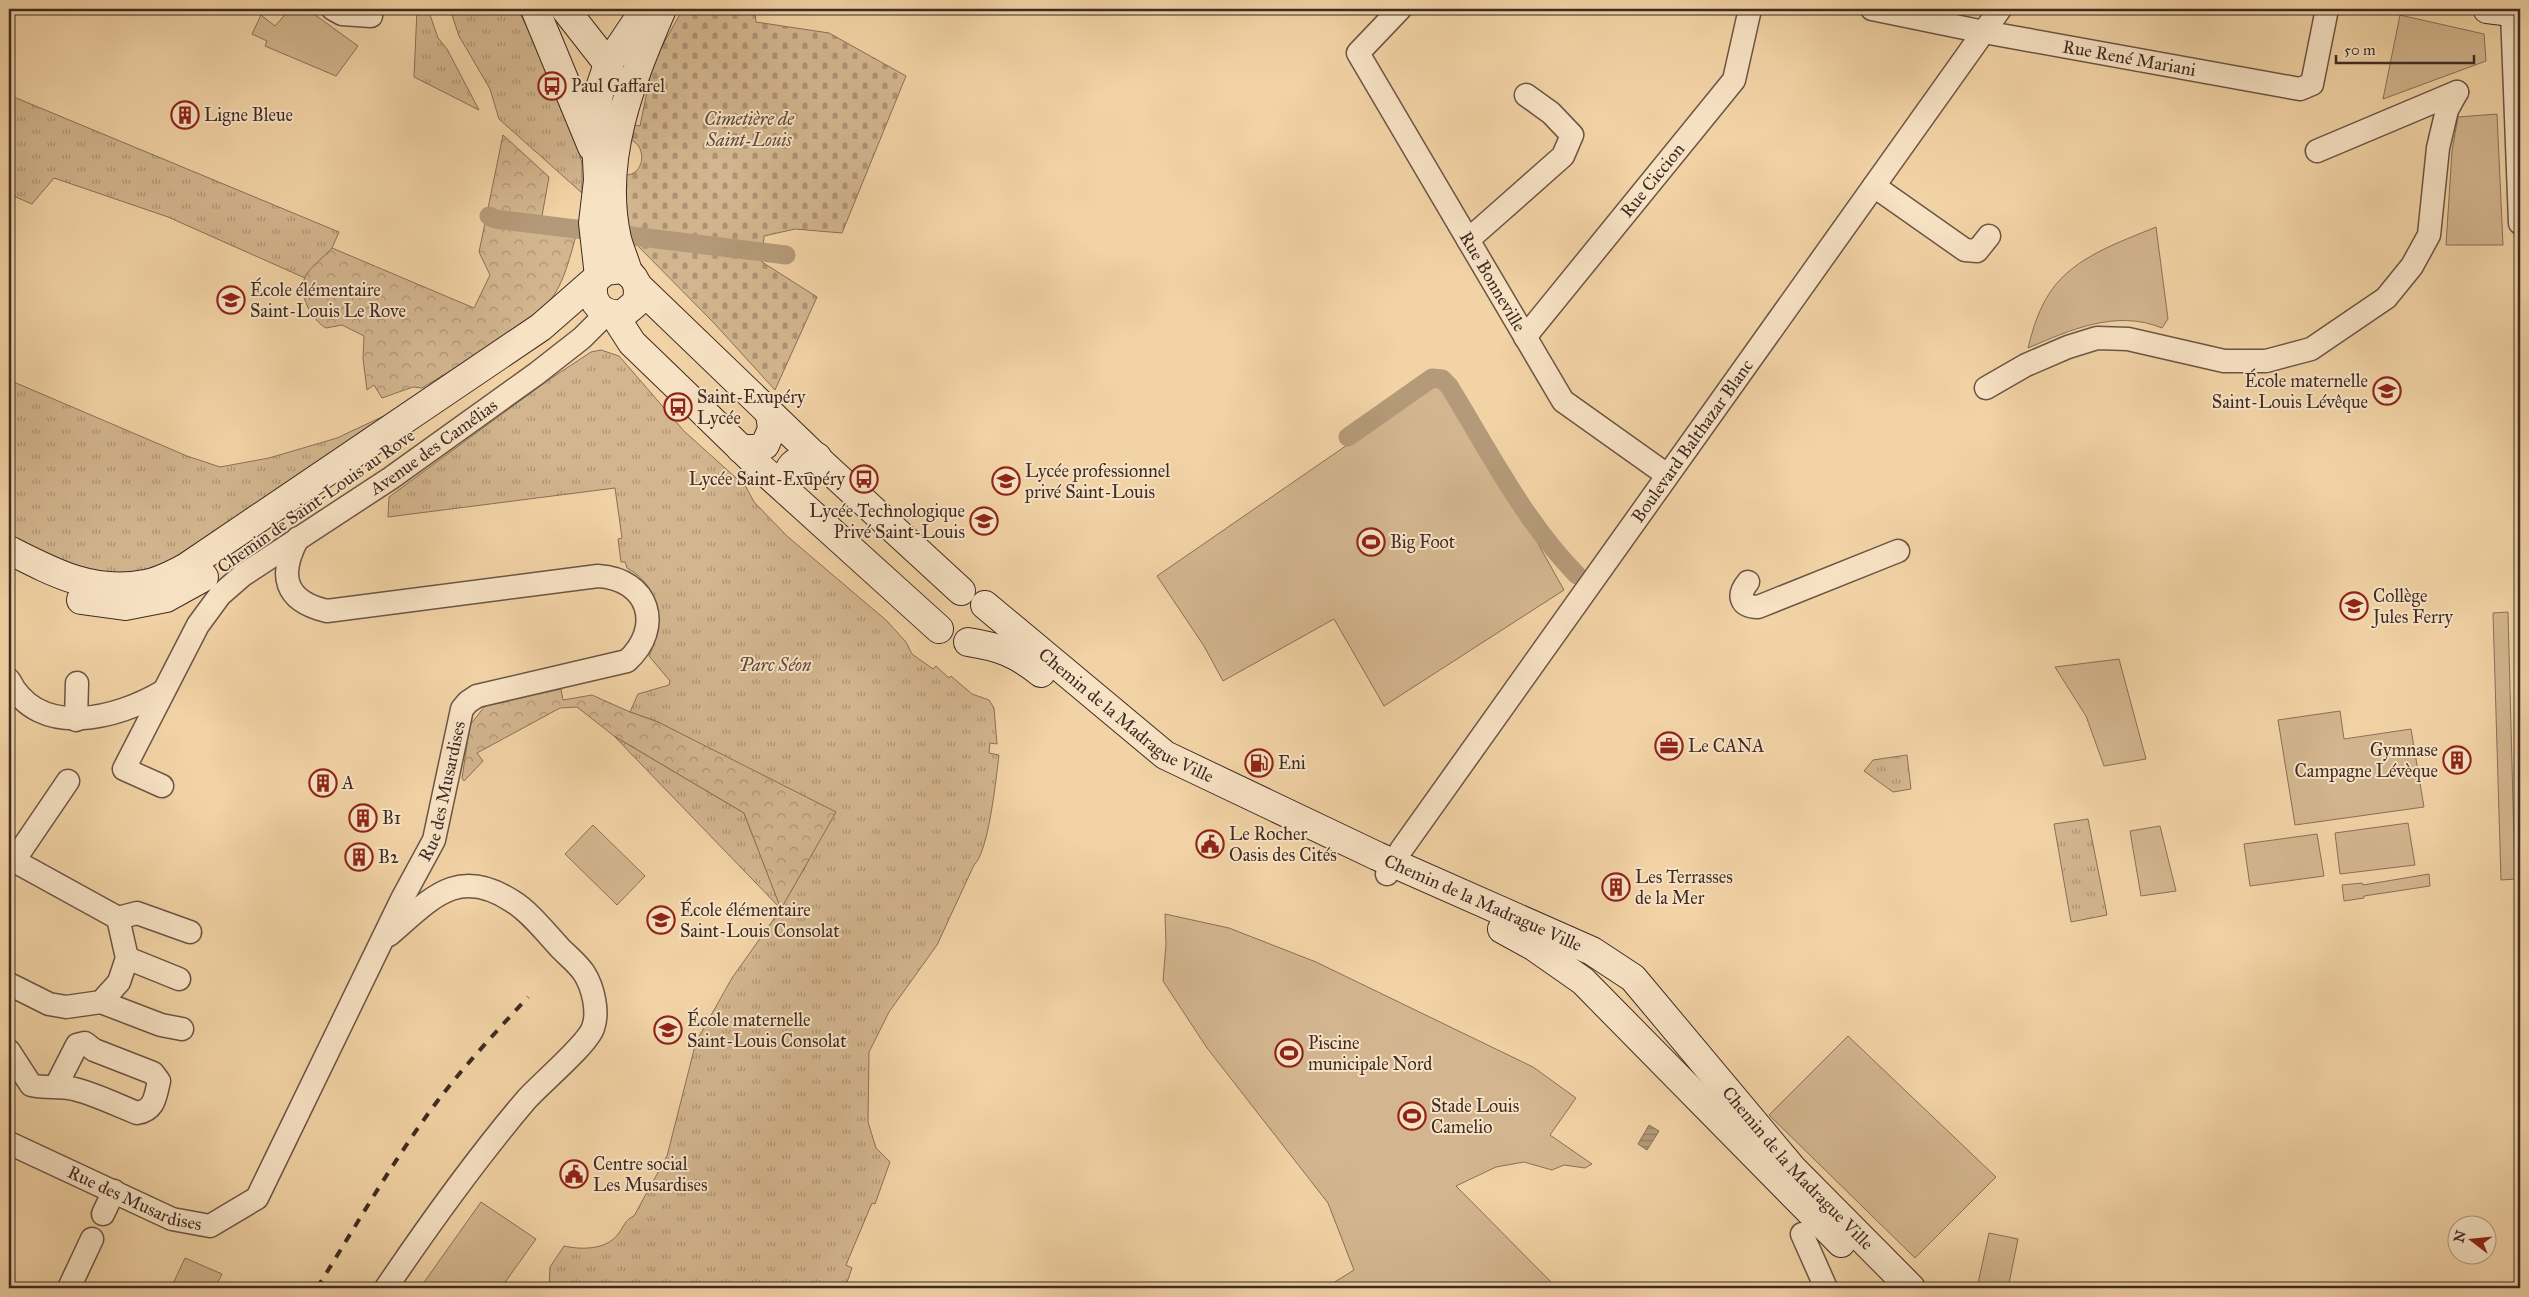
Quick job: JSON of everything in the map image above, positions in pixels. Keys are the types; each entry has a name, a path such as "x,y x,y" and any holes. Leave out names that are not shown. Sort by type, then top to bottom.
{"street":[{"path":"333,9 342,14 371,13"},
{"path":"531,9 595,153"},
{"path":"535,9 544,35"},
{"path":"564,9 608,64 621,116"},
{"name":"Chemin de Saint-Louis au Rove","path":"608,313 593,298 596,279 593,222 598,180 595,153 595,119 600,88 608,64 645,9"},
{"path":"662,9 636,71 621,116 612,184 617,240 633,279 770,414 961,591"},
{"name":"Rue Bonneville","path":"1400,9 1358,53 1563,401 1667,475"},
{"name":"Rue Ciccion","path":"1525,337 1734,80 1750,9"},
{"name":"Rue René Mariani","path":"1872,9 1984,32 2300,89 2312,84 2327,9"},
{"name":"Boulevard Balthazar Blanc","path":"1390,868 1667,475 2000,9"},
{"path":"2509,11 2520,223"},
{"path":"1986,388 2026,365 2068,346 2097,338 2128,339 2224,361 2266,361 2311,349 2386,298 2412,266 2429,235 2438,148 2446,110 2457,92 2317,151"},
{"path":"1468,240 1563,156 1572,135 1551,113 1526,95"},
{"path":"1874,186 1965,250 1977,251 1989,236"},
{"name":"Chemin de Saint-Louis au Rove","path":"541,327 566,296 578,269 593,222"},
{"name":"Chemin de Saint-Louis au Rove","path":"9,550 65,578 105,587 146,584 185,568 541,327 596,279 613,268 633,279 636,303 630,310 608,313 566,325 517,362 212,573 166,598 125,606 101,604 75,599 9,570"},
{"path":"608,313 632,343 741,448 949,640 956,643 968,642 981,635 986,628 988,613 980,597 971,592 961,591 952,593 939,604 936,621 939,629"},
{"name":"Avenue des Camélias","path":"162,786 124,768 198,625 220,595 242,575 390,478 536,374 582,338 608,313"},
{"path":"741,448 756,449 764,445 772,429 770,414"},
{"path":"786,491 786,479 790,467 800,459 816,457"},
{"name":"Rue des Musardises","path":"9,1143 172,1219 210,1226 257,1198 402,899 434,840 462,709 477,696 627,661 638,651 645,637 647,613 643,600 636,590 616,577 598,576 327,611 302,602 289,588 286,565 298,538"},
{"path":"1748,582 1743,588 1741,596 1743,602 1749,607 1758,607 1898,551"},
{"name":"Chemin de la Madrague Ville","path":"985,606 1165,755 1390,868 1534,946 1583,981 1886,1288"},
{"name":"Chemin de la Madrague Ville","path":"968,642 994,646 1013,652 1162,770 1390,868 1592,951 1633,978 1792,1168 1911,1288"},
{"path":"9,680 28,703 49,716 76,720 116,713 147,701 162,692"},
{"path":"76,720 77,683"},
{"path":"68,781 11,860 118,918 137,913 190,932"},
{"path":"383,941 420,908 449,888 478,885 496,890 517,903 584,973 592,990 594,1007 593,1028 582,1043 528,1099 460,1182 386,1288"},
{"path":"101,1002 119,982 127,958 118,918"},
{"path":"127,958 179,979"},
{"path":"9,984 49,1004 66,1007 101,1002 161,1025 182,1029"},
{"path":"1624,1023 1618,1004 1626,994 1651,998"},
{"path":"9,1051 31,1085 44,1088 56,1086"},
{"path":"103,1214 114,1191"},
{"path":"1802,1234 1826,1288"},
{"path":"69,1288 92,1239"}],"green space":[{"path":"290,9 307,9 358,46 336,76 265,46 267,41 252,34 261,15 275,26"},
{"path":"417,9 428,9 438,38 447,49 479,110 414,77"},
{"path":"450,9 518,9 549,73 546,75 578,148 582,164 582,193 499,119 490,89 459,36"},
{"name":"Cimetière de Saint-Louis","path":"683,9 755,9 756,22 829,33 906,76 842,233 795,229 764,236 762,262 817,297 775,390 713,322 631,239 619,206 625,175 636,171 642,160 640,149 631,140 634,125 640,126 653,62"},
{"path":"2400,15 2484,34 2486,61 2383,99"},
{"path":"9,95 339,232 332,248 305,278 168,217 54,178 32,204 9,194"},
{"path":"2497,114 2503,245 2446,245 2452,151 2458,117"},
{"path":"503,135 549,177 540,227 577,232 559,286 549,302 538,313 490,348 422,388 413,387 382,398 374,385 367,390 363,359 364,336 342,325 326,328 316,319 304,298 303,284 305,277 332,248 474,308 490,275 479,252"},
{"path":"2156,227 2168,319 2162,328 2145,323 2110,321 2077,329 2028,348 2043,304 2061,279 2072,269 2099,252"},
{"name":"Parc Séon","path":"601,350 619,356 684,431 746,487 754,502 787,536 887,621 906,642 912,654 933,669 936,666 949,678 951,676 972,694 989,700 994,708 997,744 990,743 989,753 999,755 991,813 984,845 937,945 889,1012 869,1052 868,1122 876,1148 890,1162 875,1204 872,1203 846,1265 852,1268 845,1288 549,1288 550,1267 564,1246 586,1248 608,1243 614,1239 627,1221 634,1216 667,1156 696,1042 732,978 781,909 614,736 744,813 781,908 806,865 709,749 658,722 630,712 638,694 669,685 670,681 649,656 654,644 658,619 653,595 647,585 627,568 625,562 621,562 618,539 622,538 615,488 388,517 389,497 547,381 591,352"},
{"path":"9,380 187,456 220,467 269,458 337,438 388,414 250,512 153,572 85,576 9,542"},
{"name":"Big Foot","path":"1440,381 1486,451 1564,590 1384,706 1334,619 1223,681 1204,646 1157,576"},
{"path":"2508,612 2515,879 2501,880 2493,613"},
{"path":"2119,659 2146,759 2104,766 2086,716 2055,667"},
{"path":"561,689 563,700 592,695 658,722 836,812 781,909 744,813 614,736 577,707 560,708 477,753 483,761 464,781 462,778 470,725 485,706"},
{"path":"2340,711 2344,739 2411,729 2424,807 2295,825 2278,720"},
{"path":"1907,755 1911,789 1893,792 1864,771 1873,760"},
{"path":"2088,819 2107,915 2071,922 2054,824"},
{"path":"2408,823 2415,865 2340,874 2335,833"},
{"path":"593,825 645,876 617,905 565,854"},
{"path":"2160,826 2176,891 2141,896 2130,831"},
{"path":"2317,834 2324,876 2250,886 2244,844"},
{"path":"2429,874 2430,886 2344,901 2342,885 2362,883 2363,885"},
{"name":"Stade Louis Camelio","path":"1165,914 1229,928 1316,962 1533,1067 1576,1098 1550,1135 1592,1164 1585,1168 1564,1165 1552,1170 1524,1162 1496,1167 1456,1186 1557,1288 1325,1288 1354,1270 1328,1203 1207,1048 1163,981 1166,944"},
{"path":"1848,1036 1996,1177 1915,1258 1769,1115"},
{"path":"481,1202 536,1239 501,1288 420,1288"},
{"path":"1989,1233 2018,1239 2008,1288 1977,1288"},
{"path":"185,1258 222,1274 215,1288 171,1288"}],"shaded area":[{"path":"1649,1125 1659,1131 1647,1150 1638,1144"}],"waterway":[{"path":"489,216 495,219 786,255"},
{"path":"1348,437 1432,378 1442,379 1449,386 1524,509 1540,532 1577,575"}],"railway":[{"path":"317,1288 389,1171 420,1125 469,1062 528,997"}],"place":[{"name":"Paul Gaffarel","path":"552,86"},
{"name":"Ligne Bleue","path":"185,115"},
{"name":"École élémentaire Saint-Louis Le Rove","path":"231,300"},
{"name":"École maternelle Saint-Louis Lévêque","path":"2387,391"},
{"name":"Saint-Exupéry Lycée","path":"678,407"},
{"name":"Lycée Saint-Exupéry","path":"864,479"},
{"name":"Lycée professionnel privé Saint-Louis","path":"1006,481"},
{"name":"Lycée Technologique Privé Saint-Louis","path":"984,521"},
{"name":"Big Foot","path":"1371,542"},
{"name":"Collège Jules Ferry","path":"2354,606"},
{"name":"Le CANA","path":"1669,746"},
{"name":"Gymnase Campagne Lévèque","path":"2457,760"},
{"name":"Eni","path":"1259,763"},
{"name":"A","path":"323,783"},
{"name":"B1","path":"363,818"},
{"name":"Le Rocher Oasis des Cités","path":"1210,844"},
{"name":"B2","path":"359,857"},
{"name":"Les Terrasses de la Mer","path":"1616,887"},
{"name":"École élémentaire Saint-Louis Consolat","path":"661,920"},
{"name":"École maternelle Saint-Louis Consolat","path":"668,1030"},
{"name":"Piscine municipale Nord","path":"1289,1053"},
{"name":"Stade Louis Camelio","path":"1412,1116"},
{"name":"Centre social Les Musardises","path":"574,1174"}]}
